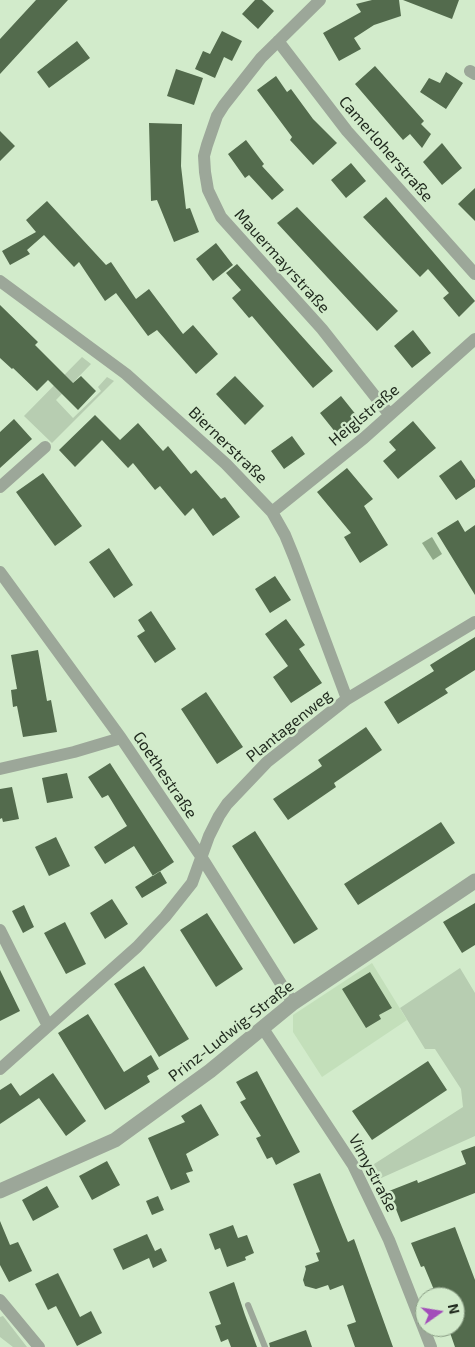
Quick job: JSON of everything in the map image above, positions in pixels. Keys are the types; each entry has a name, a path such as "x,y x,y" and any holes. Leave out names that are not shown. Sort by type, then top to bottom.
{"street":[{"name":"Mauermayrstraße","path":"320,0 241,81 217,116 204,156 208,190 221,217 237,237 322,329 389,414"},
{"name":"Camerloherstraße","path":"278,41 347,131 475,274"},
{"name":"Biernerstraße","path":"0,280 126,374 226,464 272,512 294,557 348,699"},
{"name":"Heiglstraße","path":"272,512 364,438 475,339"},
{"path":"0,486 45,447"},
{"name":"Goethestraße","path":"0,572 120,738 202,858 293,1003"},
{"name":"Plantagenweg","path":"0,1069 137,947 165,917 192,883 219,816 266,762 348,699 475,622"},
{"path":"0,769 93,748 120,738"},
{"name":"Prinz-Ludwig-Straße","path":"0,1191 115,1140 210,1071 293,1003 475,881"},
{"path":"0,930 48,1026"},
{"name":"Vimystraße","path":"262,1027 353,1165 390,1240 431,1347"},
{"path":"0,1300 39,1347"}],"lane":[{"path":"248,1305 265,1347"}],"shaded area":[{"path":"82,357 91,364 56,400 73,418 101,391 98,387 107,377 114,381 52,443 24,416"},
{"path":"432,537 442,554 433,560 422,543"},
{"path":"372,963 407,1020 322,1077 293,1032 293,1015"},
{"path":"460,968 475,993 475,1136 379,1179 371,1166 463,1107 461,1089 435,1049 425,1049 400,1008"},
{"path":"3,1316 27,1347 13,1347 0,1337 0,1317"}],"building":[{"path":"36,0 68,0 0,74 0,39"},
{"path":"255,0 262,0 274,11 258,29 242,14"},
{"path":"372,0 399,0 401,16 374,25 354,38 361,49 339,61 323,33 361,12 356,4"},
{"path":"403,0 459,0 452,19"},
{"path":"222,31 242,41 232,61 224,57 215,78 195,69 203,51 210,54"},
{"path":"77,41 90,58 49,88 37,72"},
{"path":"375,66 424,121 421,124 431,134 422,148 410,134 403,140 355,84"},
{"path":"176,69 203,78 194,105 167,96"},
{"path":"446,72 463,83 446,109 420,92 429,78 440,83"},
{"path":"276,76 287,92 291,89 313,119 337,143 313,165 290,140 292,137 257,90"},
{"path":"149,123 182,124 181,166 186,209 190,208 199,232 174,242 157,200 151,201"},
{"path":"0,131 15,146 0,161"},
{"path":"246,140 264,164 262,166 284,190 272,200 249,175 245,178 228,154"},
{"path":"442,143 462,168 442,185 423,162"},
{"path":"351,163 366,181 346,198 331,180"},
{"path":"475,188 475,221 458,204"},
{"path":"386,197 475,301 459,317 443,298 449,293 428,269 420,277 363,217"},
{"path":"47,201 106,265 111,262 136,299 149,289 183,334 193,325 218,354 196,374 157,330 148,336 116,293 105,301 79,262 74,267 44,235 27,250 30,254 10,265 2,251 36,232 26,220"},
{"path":"297,207 398,311 377,331 277,223"},
{"path":"216,243 233,265 213,281 196,259"},
{"path":"237,264 333,371 313,388 252,316 249,318 232,298 241,290 226,273"},
{"path":"0,305 38,342 35,345 73,383 81,376 96,391 78,410 48,380 37,391 0,358"},
{"path":"413,330 431,353 412,368 394,346"},
{"path":"235,376 264,406 245,425 216,394"},
{"path":"341,396 357,416 336,433 320,413"},
{"path":"95,415 120,440 138,423 163,451 168,446 191,474 196,470 221,499 225,497 240,517 213,536 193,508 185,516 160,486 155,490 133,463 128,468 102,440 75,467 59,450"},
{"path":"14,419 32,439 0,468 0,432"},
{"path":"413,421 436,448 398,479 383,461 396,450 389,442"},
{"path":"292,436 305,454 284,469 271,451"},
{"path":"461,460 475,480 475,487 456,500 439,476"},
{"path":"347,468 373,499 364,506 388,545 360,563 344,537 351,533 317,492"},
{"path":"43,473 82,526 55,546 16,492"},
{"path":"458,520 465,532 475,525 475,595 437,533"},
{"path":"109,548 133,585 114,598 89,562"},
{"path":"275,576 291,600 270,613 255,589"},
{"path":"151,611 176,649 155,663 137,636 145,631 138,620"},
{"path":"286,619 305,645 299,649 322,683 291,703 273,677 288,666 265,634"},
{"path":"475,637 475,670 445,689 448,693 398,724 384,702 434,671 430,665"},
{"path":"38,650 47,701 51,700 57,732 23,737 17,706 13,707 11,690 17,689 11,655"},
{"path":"206,692 243,747 217,764 181,709"},
{"path":"366,727 382,750 334,783 336,787 288,820 273,799 322,766 318,760"},
{"path":"110,763 174,862 153,876 134,846 105,864 94,847 127,826 108,795 102,798 88,777"},
{"path":"67,773 73,798 47,803 42,778"},
{"path":"12,787 19,819 3,822 2,818 0,819 0,789"},
{"path":"441,822 455,843 358,905 344,884"},
{"path":"255,831 318,929 294,944 232,846"},
{"path":"56,837 70,866 49,876 35,847"},
{"path":"160,871 167,883 142,898 135,887"},
{"path":"112,899 128,924 105,939 90,913"},
{"path":"475,903 475,945 462,953 443,922"},
{"path":"24,905 34,927 23,933 12,911"},
{"path":"207,913 243,969 216,987 180,930"},
{"path":"65,922 86,964 66,974 44,933"},
{"path":"144,966 189,1039 159,1057 114,984"},
{"path":"0,970 20,1011 0,1021"},
{"path":"370,972 392,1008 379,1015 381,1019 366,1028 342,989"},
{"path":"88,1014 124,1072 151,1055 159,1069 147,1076 150,1082 105,1110 58,1033"},
{"path":"428,1061 447,1090 372,1140 352,1111"},
{"path":"257,1071 300,1152 276,1165 272,1157 267,1159 256,1138 261,1136 240,1102 246,1099 236,1082"},
{"path":"53,1073 86,1121 66,1136 39,1098 0,1124 0,1090 11,1083 20,1096"},
{"path":"201,1104 219,1135 186,1154 193,1171 186,1173 190,1182 171,1190 148,1138 185,1122 181,1116"},
{"path":"475,1146 475,1193 401,1222 389,1191 417,1180 418,1183 466,1164 461,1151"},
{"path":"107,1161 120,1185 92,1200 79,1176"},
{"path":"320,1173 348,1242 354,1239 393,1347 355,1347 347,1325 356,1322 343,1285 330,1290 328,1285 316,1289 305,1286 303,1280 305,1266 319,1261 316,1253 320,1252 293,1184"},
{"path":"47,1186 59,1207 33,1221 22,1200"},
{"path":"158,1196 164,1210 152,1215 146,1201"},
{"path":"0,1221 10,1245 18,1242 32,1271 9,1282 0,1265"},
{"path":"233,1225 238,1238 247,1235 254,1253 245,1257 246,1260 227,1267 220,1248 215,1250 209,1234"},
{"path":"455,1227 475,1280 475,1347 455,1347 452,1337 465,1337 465,1287 433,1287 424,1266 421,1267 411,1243"},
{"path":"147,1234 155,1251 161,1248 167,1261 153,1268 149,1258 123,1270 113,1249"},
{"path":"58,1273 80,1317 91,1311 102,1333 77,1346 56,1306 48,1310 35,1284"},
{"path":"234,1282 257,1347 231,1347 228,1339 221,1342 215,1326 221,1324 209,1292"},
{"path":"306,1330 312,1347 270,1347 269,1343"}]}
